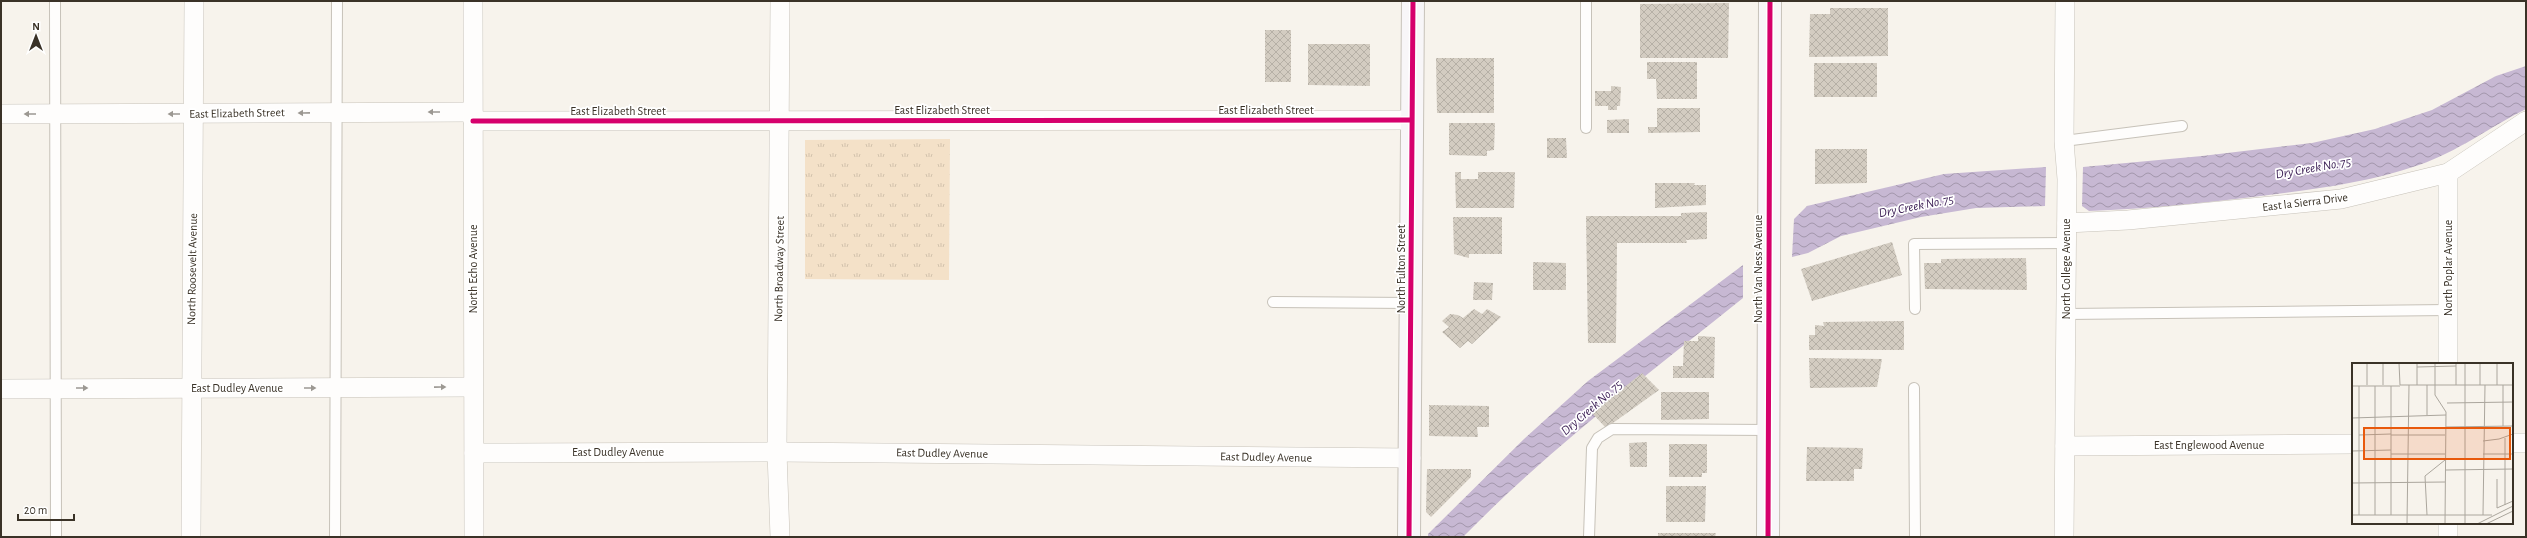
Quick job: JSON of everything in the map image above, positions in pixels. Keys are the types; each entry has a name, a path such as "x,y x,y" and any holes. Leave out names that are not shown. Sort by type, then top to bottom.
{"main road":[{"name":"North Fulton Street","path":"1409,537 1411,458 1411,120 1413,1"},
{"name":"North Van Ness Avenue","path":"1768,537 1770,1"}],"street":[{"name":"North Roosevelt Avenue","path":"191,537 190,388 194,1"},
{"name":"North Echo Avenue","path":"473,1 474,537"},
{"name":"North Broadway Street","path":"780,1 777,452 780,537"},
{"name":"North College Avenue","path":"2064,537 2067,243 2067,179 2064,141 2065,1"},
{"name":"East Elizabeth Street","path":"1,114 336,112 473,117 780,121 1411,120"},
{"name":"East la Sierra Drive","path":"2067,223 2128,220 2341,199 2448,173 2526,121"},
{"name":"North Poplar Avenue","path":"2448,173 2448,363"},
{"name":"East Dudley Avenue","path":"1,389 473,387"},
{"path":"2513,443 2526,443"},
{"name":"East Englewood Avenue","path":"2065,446 2352,444"},
{"name":"East Dudley Avenue","path":"474,453 777,452 1411,458"},
{"path":"2448,524 2448,537"}],"lane":[{"path":"55,1 56,537"},
{"path":"335,537 337,1"},
{"path":"1586,1 1586,128"},
{"path":"2064,141 2182,126"},
{"path":"1915,309 1914,244 2067,243"},
{"path":"1273,302 1411,303"},
{"path":"2066,314 2448,310"},
{"path":"1914,388 1915,537"},
{"path":"1589,537 1592,448 1598,438 1612,429 1769,430"}],"green space":[{"path":"950,139 949,280 805,279 805,140"}],"water":[{"name":"Dry Creek No. 75","path":"2526,66 2526,109 2447,153 2419,165 2360,181 2301,191 2218,201 2111,210 2089,211 2082,206 2083,167 2202,156 2312,143 2375,129 2432,110 2496,76"},
{"name":"Dry Creek No. 75","path":"2046,167 2045,206 1976,208 1921,217 1841,236 1808,253 1792,257 1794,219 1807,206 1944,174"},
{"name":"Dry Creek No. 75","path":"1743,265 1743,298 1599,413 1530,473 1463,537 1428,537 1428,534 1524,439 1588,381"}],"building":[{"path":"1729,3 1728,58 1640,58 1640,4"},
{"path":"1830,8 1888,8 1888,56 1809,57 1810,14 1830,14"},
{"path":"1265,30 1291,30 1291,82 1265,82"},
{"path":"1308,44 1370,44 1370,86 1308,85"},
{"path":"1436,58 1494,58 1494,113 1437,113"},
{"path":"1647,62 1697,62 1697,99 1657,99 1656,79 1647,79"},
{"path":"1814,63 1877,63 1877,97 1814,97"},
{"path":"1611,86 1621,87 1620,106 1617,106 1617,110 1608,110 1608,106 1595,106 1595,91 1611,91"},
{"path":"1657,108 1700,108 1700,132 1648,133 1648,127 1657,127"},
{"path":"1629,119 1629,133 1607,133 1607,120"},
{"path":"1449,123 1495,123 1494,150 1487,151 1487,156 1449,155"},
{"path":"1547,138 1566,138 1567,158 1547,158"},
{"path":"1815,149 1867,149 1867,183 1815,184"},
{"path":"1455,172 1461,172 1461,179 1478,179 1478,172 1515,172 1514,208 1456,208"},
{"path":"1655,183 1695,183 1694,185 1706,185 1706,205 1655,208"},
{"path":"1707,212 1707,239 1686,240 1687,243 1617,243 1616,343 1588,343 1586,216 1681,216 1681,213"},
{"path":"1453,217 1502,217 1502,254 1469,254 1469,258 1454,254"},
{"path":"1892,242 1902,275 1812,301 1801,269"},
{"path":"2026,258 2027,290 1925,289 1924,263 1941,263 1941,259"},
{"path":"1533,262 1566,263 1566,290 1533,290"},
{"path":"1474,282 1493,283 1492,300 1473,300"},
{"path":"1474,309 1482,314 1487,309 1501,317 1472,344 1468,341 1460,348 1442,332 1449,327 1442,321 1450,314 1458,315 1463,318"},
{"path":"1904,321 1904,350 1809,350 1809,335 1815,335 1815,325 1824,326 1823,322"},
{"path":"1698,336 1715,337 1714,378 1673,378 1673,366 1683,366 1684,341 1698,341"},
{"path":"1809,358 1882,359 1877,387 1810,388"},
{"path":"1642,373 1659,390 1606,428 1592,413"},
{"path":"1661,392 1709,392 1709,419 1661,420"},
{"path":"1429,405 1489,406 1489,427 1477,427 1478,437 1429,436"},
{"path":"1647,442 1647,467 1630,467 1629,443"},
{"path":"1669,444 1707,444 1707,473 1702,473 1702,477 1669,477"},
{"path":"1807,447 1863,448 1862,469 1854,469 1854,481 1806,481"},
{"path":"1427,469 1471,469 1471,477 1431,517 1426,512"},
{"path":"1666,486 1706,486 1705,522 1666,522"},
{"path":"1658,533 1716,533 1715,537 1658,537"}],"cycle path":[{"path":"1409,537 1413,1"},
{"path":"1768,537 1770,1"},
{"path":"473,121 1411,120"}]}
